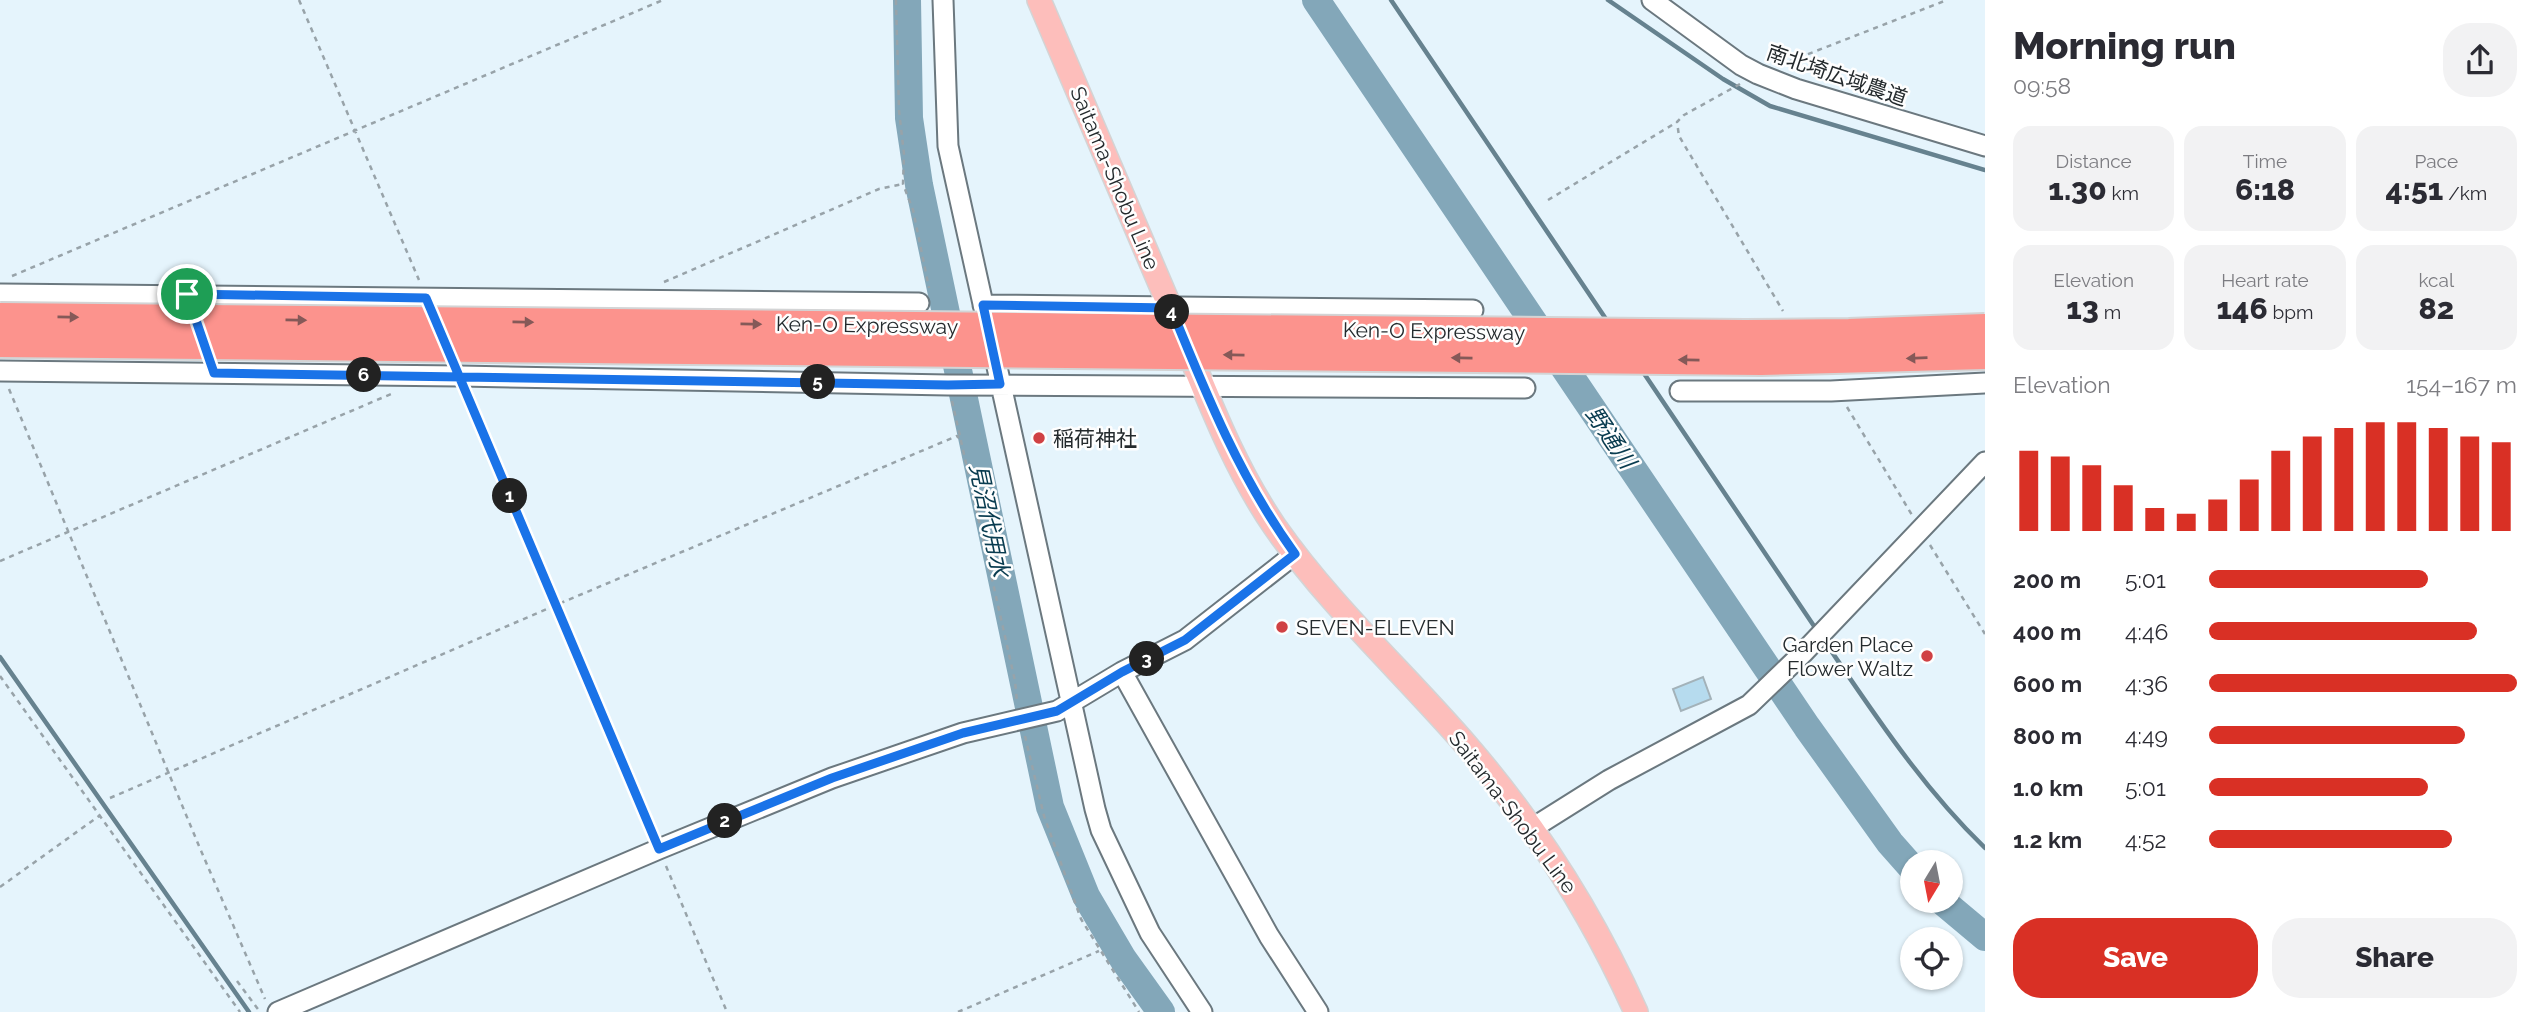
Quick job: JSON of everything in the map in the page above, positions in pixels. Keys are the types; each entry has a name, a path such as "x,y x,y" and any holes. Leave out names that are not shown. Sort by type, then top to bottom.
{"highway":[{"name":"Ken-O Expressway","path":"0,317 1731,334 1849,334 1985,328"},
{"name":"Ken-O Expressway","path":"0,343 1761,361 1985,355"}],"main road":[{"name":"Saitama-Shobu Line","path":"1039,0 1203,386 1253,491 1295,554 1336,604 1468,747 1531,829 1584,908 1636,1012"}],"street":[{"path":"943,0 948,146 1000,384 1064,707 1101,830 1150,933 1202,1012"},
{"name":"南北埼広域農道","path":"1652,0 1741,65 1751,77 1985,146"},
{"path":"3,286 187,294 626,301 925,299"},
{"path":"187,294 214,373"},
{"path":"426,298 460,376"},
{"path":"625,379 626,301"},
{"path":"983,305 1473,310"},
{"path":"1,371 1525,388"},
{"path":"1680,391 1831,391 1985,383"},
{"path":"1531,829 1609,780 1755,701 1985,463"},
{"path":"272,1006 832,778 963,733 1024,720 1064,707 1122,672 1185,640 1295,554"},
{"path":"1122,672 1269,936 1318,1012"}],"path":[{"path":"299,0 426,298"},
{"path":"3,286 354,131 663,0"},
{"path":"896,0 899,111 904,154 903,184 914,210 925,299"},
{"path":"1548,200 1677,122 1684,115 1751,77 1947,0"},
{"path":"1677,122 1679,136 1790,321"},
{"path":"665,282 879,189 903,184"},
{"path":"1,371 169,772 272,1006"},
{"path":"0,562 402,389 409,375"},
{"path":"460,376 727,1012"},
{"path":"951,395 1044,816 1081,919 1139,1012"},
{"path":"110,798 556,605 957,436 959,438"},
{"path":"0,677 240,1012"},
{"path":"0,887 99,816"},
{"path":"958,1012 1099,951"},
{"path":"237,981 260,1012"}],"building":[{"path":"1703,677 1711,699 1681,711 1673,689"}],"waterway":[{"name":"見沼代用水","path":"907,0 909,118 919,185 1050,807 1086,896 1123,959 1161,1012"},
{"name":"野通川","path":"1316,0 1807,727 1900,854"},
{"path":"1391,0 1608,322"},
{"path":"1608,0 1723,79 1770,106 1985,170"},
{"path":"1641,369 1816,629"},
{"path":"1823,639 1919,774 1985,848"},
{"path":"0,657 249,1012"},
{"name":"野通川","path":"1958,914 1985,937"}],"place":[{"name":"稲荷神社","path":"1039,438"},
{"name":"SEVEN‐ELEVEN","path":"1282,627"},
{"name":"Garden Place Flower Waltz","path":"1927,656"}],"route":[{"path":"187,294 214,373 460,376 948,385 1000,384 983,305 1171,308 1234,456 1253,491 1295,554 1185,640 1092,688 1057,711 963,733 832,778 659,849 460,376 426,298 187,294"}]}
